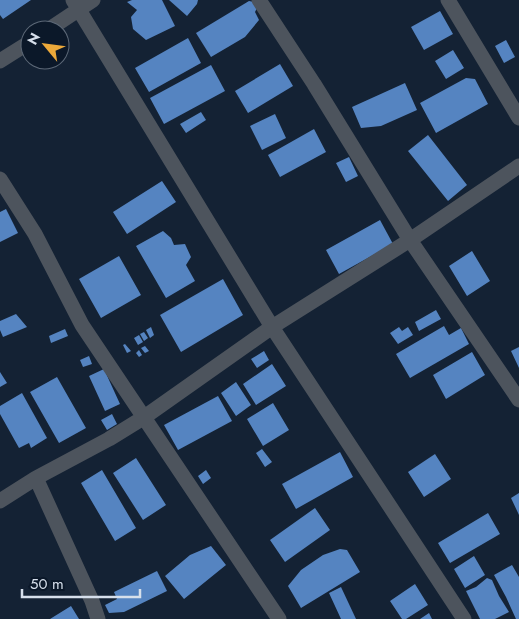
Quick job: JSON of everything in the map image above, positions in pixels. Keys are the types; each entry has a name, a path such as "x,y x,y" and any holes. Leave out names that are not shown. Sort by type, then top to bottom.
{"street":[{"path":"59,20 76,5 93,0"},
{"path":"259,0 314,84 410,240 519,400"},
{"path":"448,0 519,118"},
{"path":"76,5 272,327 464,619"},
{"path":"0,61 20,48"},
{"path":"0,501 36,478 109,439 143,418 272,327 410,240 519,166"},
{"path":"0,179 35,234 82,325 279,619"},
{"path":"36,478 98,619"}],"building":[{"path":"0,0 31,0 3,19 0,15"},
{"path":"132,0 162,0 175,26 146,40 133,29 131,17 137,10 127,2"},
{"path":"169,0 198,0 187,16"},
{"path":"249,1 254,2 257,8 255,12 259,20 245,37 211,57 196,33"},
{"path":"440,11 453,34 424,50 411,27"},
{"path":"188,38 201,63 149,92 135,68"},
{"path":"506,40 515,57 504,63 495,46"},
{"path":"453,50 464,68 446,79 435,61"},
{"path":"280,64 293,86 248,113 235,91"},
{"path":"211,65 225,91 164,124 150,98"},
{"path":"466,78 475,79 488,104 436,133 420,103"},
{"path":"405,83 417,110 381,126 361,128 352,107"},
{"path":"201,112 206,120 186,133 180,124"},
{"path":"275,114 286,138 262,150 250,126"},
{"path":"314,129 326,152 280,177 268,155"},
{"path":"428,135 467,185 448,201 408,151"},
{"path":"349,157 358,176 346,182 336,163"},
{"path":"162,181 176,202 127,234 113,212"},
{"path":"6,209 18,233 0,242 0,212"},
{"path":"380,220 393,244 339,274 326,250"},
{"path":"163,231 171,238 174,245 185,244 191,257 186,265 195,281 166,298 136,246"},
{"path":"472,251 490,281 467,296 449,266"},
{"path":"119,256 141,295 101,318 79,279"},
{"path":"223,279 243,315 181,352 160,315"},
{"path":"436,310 441,319 419,331 415,322"},
{"path":"16,314 27,327 3,337 0,330 0,321"},
{"path":"444,326 449,335 461,328 469,344 410,378 396,354"},
{"path":"151,327 154,335 150,338 146,330"},
{"path":"399,327 402,331 408,327 413,335 398,344 390,333"},
{"path":"65,329 68,336 51,343 49,336"},
{"path":"144,332 148,338 144,341 140,334"},
{"path":"139,335 143,342 138,345 134,338"},
{"path":"125,344 131,351 127,353 123,345"},
{"path":"145,346 149,351 145,353 141,348"},
{"path":"519,347 519,368 511,351"},
{"path":"139,350 142,355 139,357 136,353"},
{"path":"264,351 269,360 257,368 251,359"},
{"path":"472,352 485,375 446,399 433,375"},
{"path":"89,356 92,364 83,367 80,360"},
{"path":"272,364 286,386 256,405 243,384"},
{"path":"104,369 120,404 105,411 89,376"},
{"path":"0,372 7,383 0,387"},
{"path":"57,377 86,428 59,443 30,392"},
{"path":"236,382 251,405 236,416 221,393"},
{"path":"22,393 47,438 31,448 29,443 19,448 0,414 0,406"},
{"path":"218,396 232,421 178,450 164,425"},
{"path":"273,403 289,430 263,446 247,419"},
{"path":"112,414 117,424 107,430 101,420"},
{"path":"262,449 272,462 265,467 256,453"},
{"path":"340,452 353,477 296,509 282,484"},
{"path":"435,454 451,479 424,497 408,472"},
{"path":"136,458 166,505 143,520 113,473"},
{"path":"102,470 136,528 115,541 81,483"},
{"path":"206,470 211,478 203,484 198,476"},
{"path":"519,493 519,515 511,498"},
{"path":"315,508 330,530 285,562 270,540"},
{"path":"488,513 500,534 450,563 438,543"},
{"path":"211,546 226,565 184,599 165,576 190,555"},
{"path":"340,549 347,550 360,572 301,608 288,586 301,570 323,555"},
{"path":"474,556 485,575 465,588 454,569"},
{"path":"512,565 519,577 519,619 516,619 494,575"},
{"path":"157,571 167,591 124,612 109,613 105,605 117,599 114,592"},
{"path":"487,578 492,580 509,612 495,619 480,619 466,591 476,587"},
{"path":"415,584 428,605 406,619 402,619 390,601"},
{"path":"341,587 356,619 341,619 329,593"},
{"path":"71,606 79,619 50,619"},
{"path":"429,613 432,619 420,619"}]}
